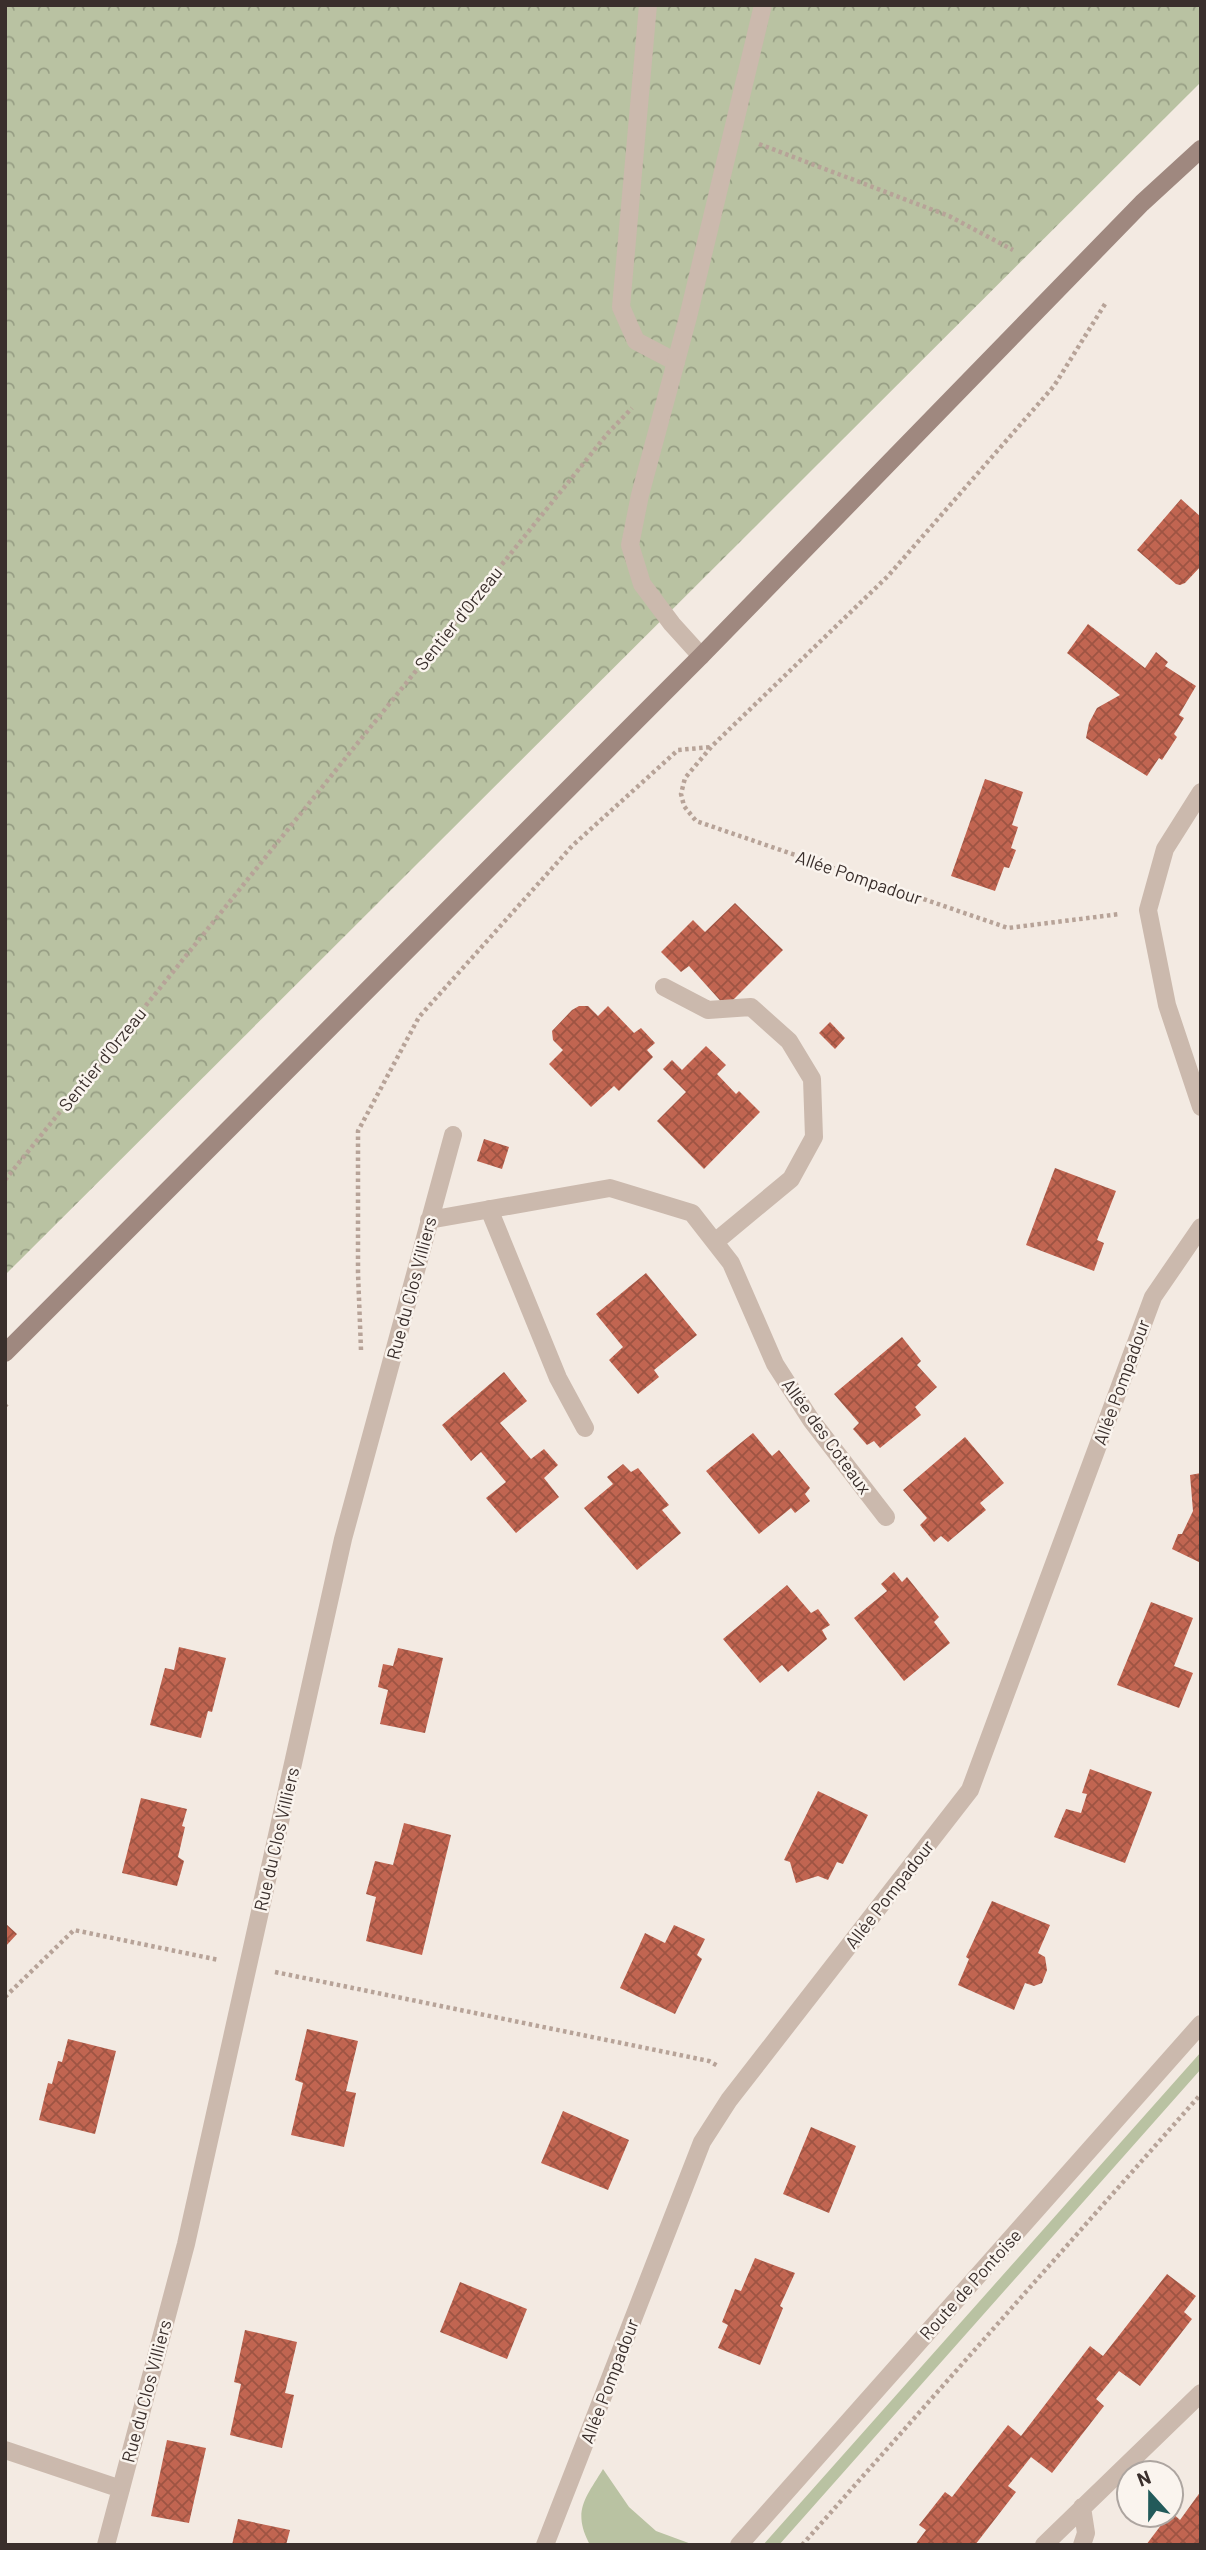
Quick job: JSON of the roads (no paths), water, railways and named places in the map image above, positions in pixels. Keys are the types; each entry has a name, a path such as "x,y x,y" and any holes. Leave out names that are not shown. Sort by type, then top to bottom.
{"main road":[{"path":"5,1353 701,656 1142,202 1201,149"}],"street":[{"path":"648,5 621,307 636,341 676,362"},
{"path":"701,656 672,624 642,584 630,545 640,495 676,362 763,5"},
{"path":"1201,792 1165,849 1148,910 1167,1005 1201,1107"},
{"path":"664,987 708,1010 751,1007 789,1041 812,1079 814,1137 791,1179 715,1242"},
{"name":"Rue du Clos Villiers","path":"106,2545 186,2244 343,1539 453,1135"},
{"name":"Allée des Coteaux","path":"429,1220 610,1188 692,1213 731,1263 775,1364 811,1420 886,1517"},
{"path":"489,1209 558,1378 585,1428"},
{"name":"Allée Pompadour","path":"545,2545 702,2142 744,2082 970,1790 1153,1297 1201,1227"},
{"name":"Route de Pontoise","path":"740,2545 1201,2024"},
{"path":"1044,2545 1201,2393"},
{"path":"5,2451 121,2489"},
{"path":"1082,2507 1086,2533 1082,2545"}]}
